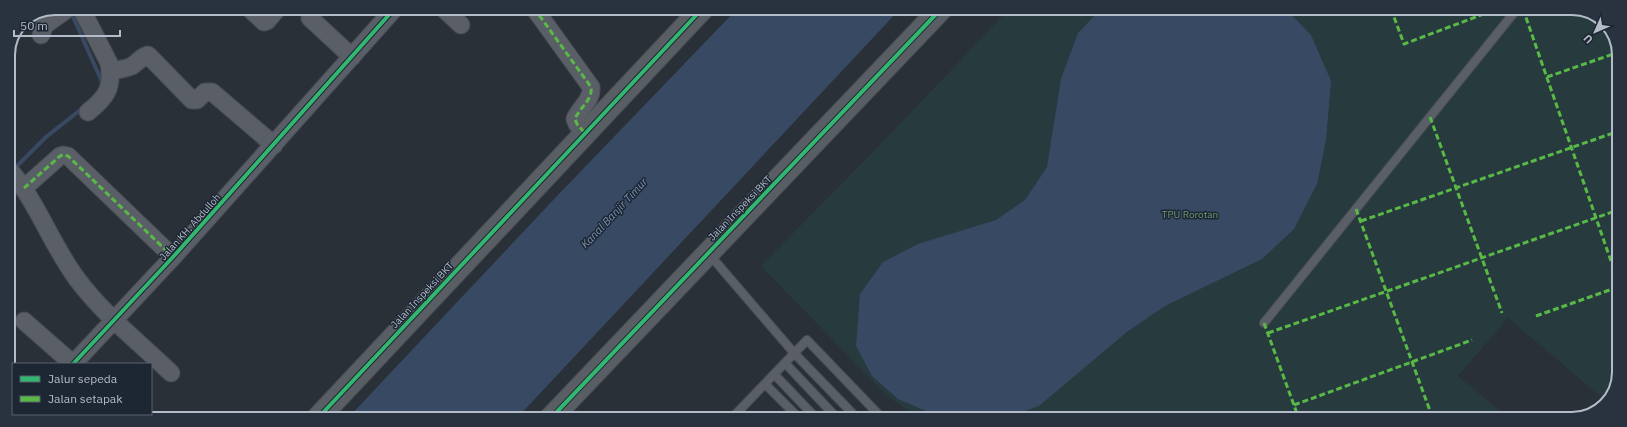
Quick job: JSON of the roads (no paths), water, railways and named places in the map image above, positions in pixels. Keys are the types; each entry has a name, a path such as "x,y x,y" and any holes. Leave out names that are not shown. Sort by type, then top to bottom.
{"street":[{"path":"41,36 45,25 62,15"},
{"path":"76,15 109,63 110,71 110,84 104,99 88,112"},
{"path":"256,15 264,22 267,21 272,15"},
{"path":"312,15 310,18 352,57"},
{"name":"Jalan KH. Abdulloh","path":"74,363 173,257 389,15"},
{"path":"450,15 461,25"},
{"path":"539,15 591,87 592,93 577,113 575,119 577,124 585,133"},
{"name":"Jalan Inspeksi BKT","path":"324,412 696,15"},
{"name":"Jalan Inspeksi BKT","path":"557,412 935,15"},
{"path":"110,71 120,70 132,66 143,57 148,56 192,100 197,100 205,92 212,92 274,145"},
{"path":"170,373 114,320 74,275 17,178 60,156 68,156 173,257"},
{"path":"24,322 72,363"}],"lane":[{"path":"1264,323 1513,15"},
{"path":"708,253 794,353 851,412"},
{"path":"738,412 807,340 876,412"},
{"path":"785,363 831,412"},
{"path":"774,374 810,412"},
{"path":"765,384 793,412"}],"water":[{"name":"Kanal Banjir Timur","path":"731,15 894,15 523,412 354,412 557,196"},
{"path":"1095,15 1292,15 1311,35 1331,81 1326,140 1317,184 1294,229 1262,259 1165,306 1128,331 1039,406 1022,412 928,412 898,399 872,376 856,346 860,294 883,262 918,244 996,220 1025,200 1047,167 1061,79 1078,33"}],"waterway":[{"path":"72,15 102,82"},
{"path":"15,168 46,137 84,107"}],"park label":[{"name":"TPU Rorotan","path":"1190,214"}]}
